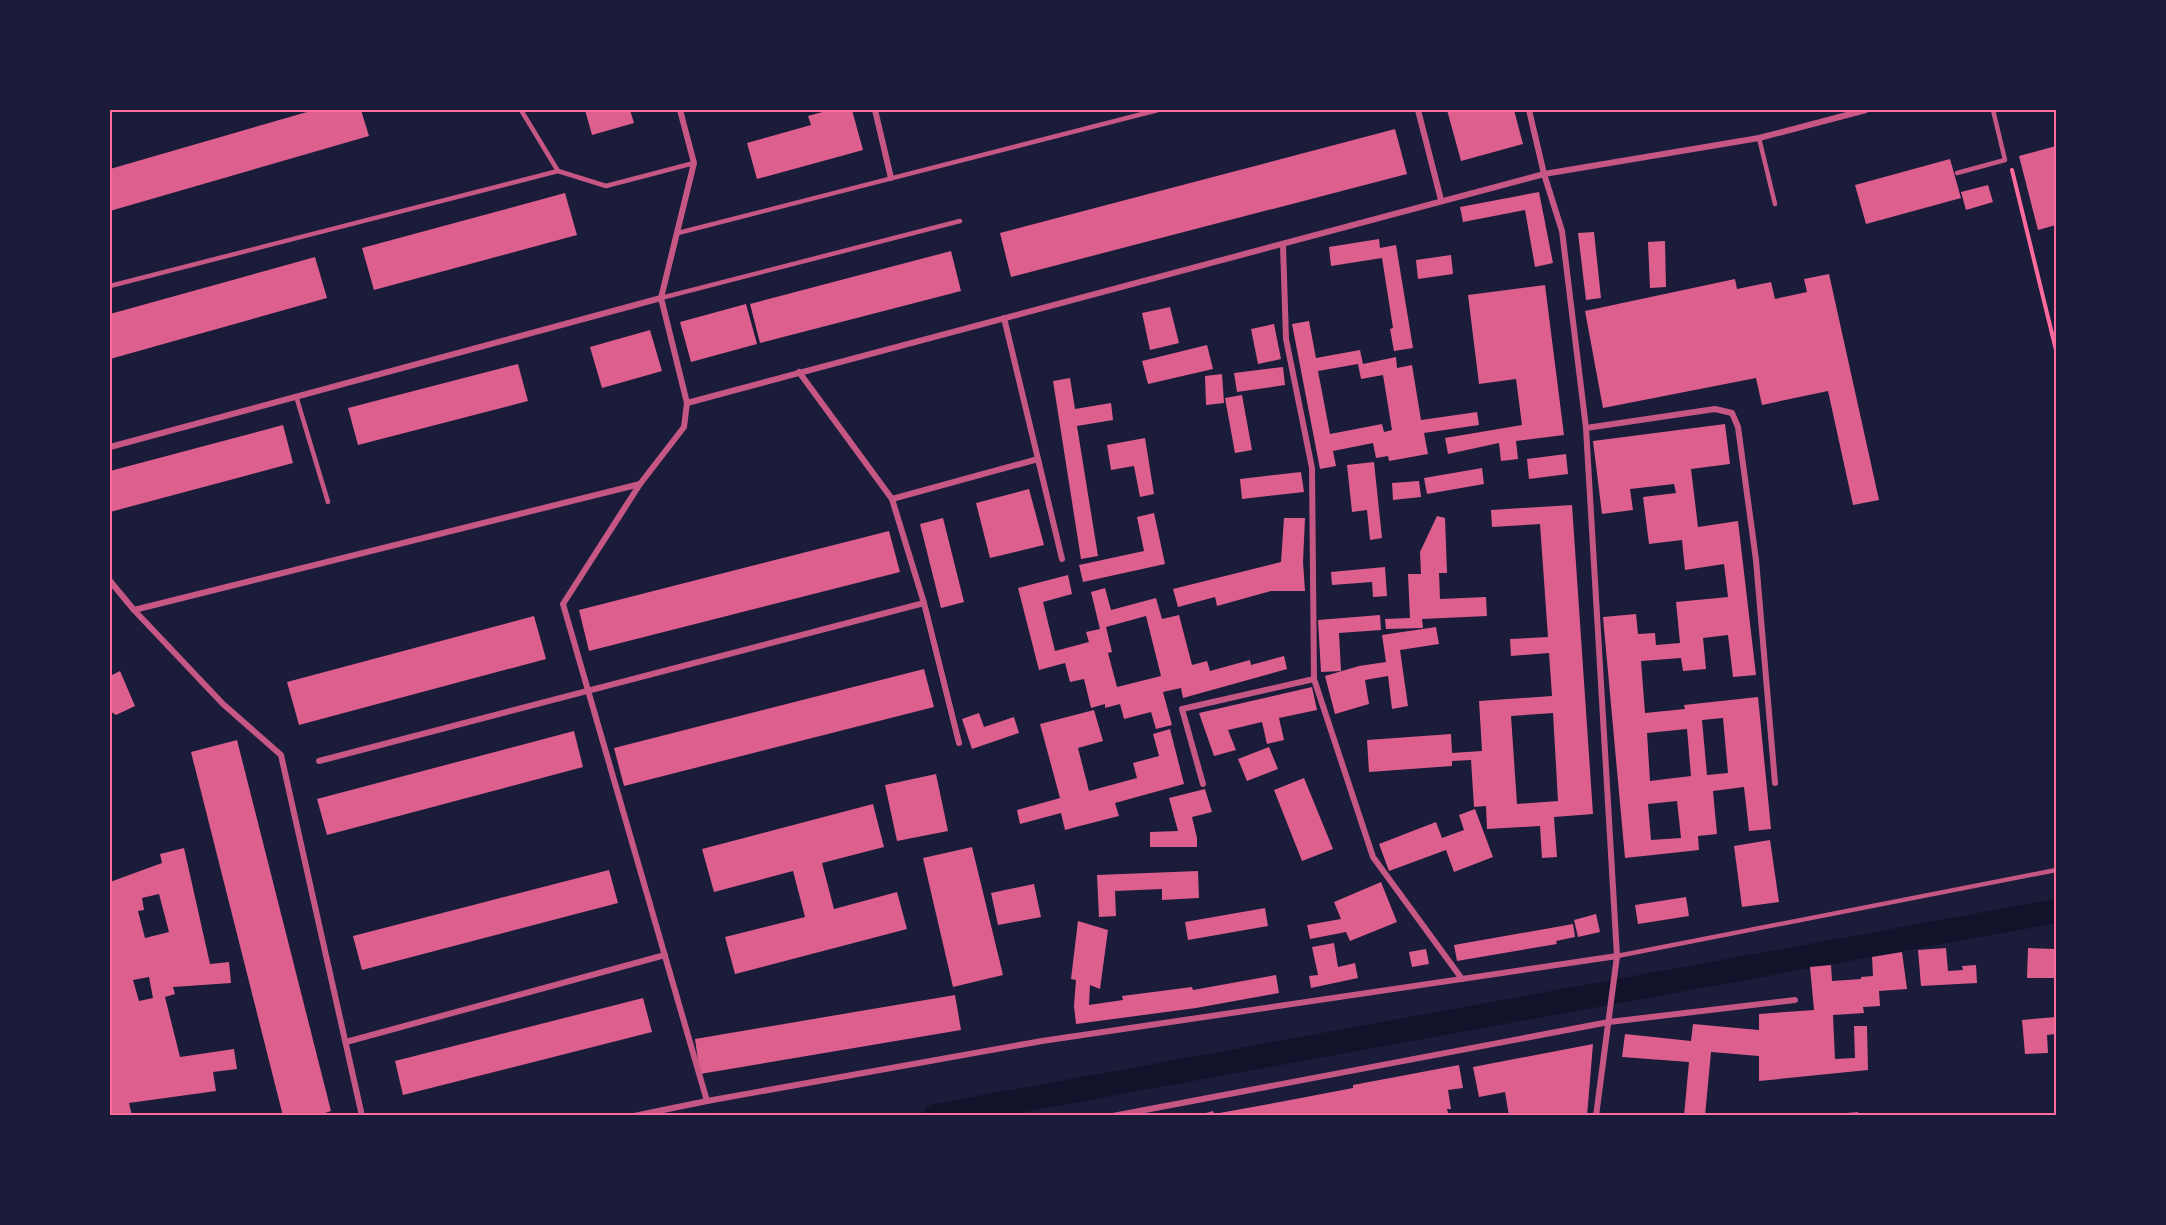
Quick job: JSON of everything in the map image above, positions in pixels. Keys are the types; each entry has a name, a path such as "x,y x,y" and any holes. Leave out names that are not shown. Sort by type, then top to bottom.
{"street":[{"path":"680,110 694,162 661,298 687,403 684,427 640,484 563,604 707,1101"},
{"path":"875,110 891,178"},
{"path":"1418,110 1441,200"},
{"path":"1529,110 1544,174 1562,231 1586,428 1617,956 1596,1116"},
{"path":"687,403 1544,174 1759,138 1866,110"},
{"path":"1283,245 1286,339 1311,468 1314,679 1373,857 1462,979"},
{"path":"110,447 661,298"},
{"path":"1004,318 1062,559"},
{"path":"799,372 892,499 924,603 959,743"},
{"path":"1586,428 1715,409 1732,413 1738,427 1756,560 1776,783"},
{"path":"892,499 1038,459"},
{"path":"134,610 640,484"},
{"path":"110,581 134,610 223,704 281,755 362,1116"},
{"path":"319,761 924,603"},
{"path":"1203,784 1182,709 1314,679"},
{"path":"345,1042 664,955"},
{"path":"634,1116 1042,1041 1617,956"},
{"path":"1113,1116 1609,1022 1795,1000"}],"lane":[{"path":"520,110 558,171"},
{"path":"678,233 1158,110"},
{"path":"1957,173 2005,160 1993,110"},
{"path":"1759,138 1775,204"},
{"path":"110,286 558,171 606,186 694,162"},
{"path":"661,298 960,221"},
{"path":"296,396 328,502"},
{"path":"1617,956 2056,870"}],"path":[{"path":"2005,160 2014,173 2056,351"}],"building":[{"path":"314,110 361,110 369,136 110,211 110,169"},
{"path":"585,110 630,110 634,123 592,135"},
{"path":"830,110 852,110 863,150 757,179 747,143 811,125 808,116"},
{"path":"1447,110 1514,110 1523,144 1461,161"},
{"path":"1395,129 1407,174 1011,277 1000,233"},
{"path":"2056,146 2056,177 2054,177 2056,225 2038,230 2019,156"},
{"path":"1950,159 1961,198 1866,224 1855,185"},
{"path":"1988,185 1993,202 1966,210 1961,192"},
{"path":"1539,192 1553,263 1535,267 1525,210 1463,222 1460,207"},
{"path":"565,193 577,235 374,290 362,248"},
{"path":"1594,232 1601,298 1586,300 1578,233"},
{"path":"1379,239 1380,248 1396,245 1413,348 1394,351 1390,329 1393,328 1382,258 1331,266 1329,247"},
{"path":"1665,241 1666,287 1650,288 1648,242"},
{"path":"951,251 961,291 760,343 750,304"},
{"path":"1451,255 1453,274 1418,279 1416,260"},
{"path":"315,257 327,298 110,359 110,314"},
{"path":"1829,274 1879,500 1853,505 1828,391 1762,405 1756,378 1603,408 1585,311 1735,279 1737,289 1771,282 1775,299 1807,292 1804,279"},
{"path":"1545,285 1564,435 1516,441 1518,459 1501,461 1499,443 1448,454 1445,438 1522,425 1516,379 1479,384 1468,295"},
{"path":"746,304 757,344 691,362 680,322"},
{"path":"1170,307 1179,343 1150,350 1142,313"},
{"path":"1309,321 1316,358 1360,350 1363,364 1396,357 1397,368 1412,365 1421,420 1477,412 1479,425 1424,433 1428,454 1389,461 1388,456 1376,458 1373,443 1333,451 1336,466 1320,469 1292,324","holes":["1358,364 1361,379 1383,375 1392,430 1384,432 1382,424 1330,434 1318,371"]},
{"path":"1274,324 1281,359 1258,364 1251,329"},
{"path":"650,330 662,371 602,388 590,347"},
{"path":"1207,345 1213,369 1148,384 1142,361"},
{"path":"518,364 528,401 358,445 348,408"},
{"path":"1283,367 1285,385 1237,392 1234,373"},
{"path":"1222,374 1224,403 1206,405 1205,376"},
{"path":"1070,378 1075,409 1111,403 1113,420 1077,426 1098,556 1081,559 1053,381"},
{"path":"1242,395 1252,450 1235,453 1225,398"},
{"path":"1725,424 1730,464 1691,469 1698,527 1738,521 1756,675 1733,677 1728,635 1703,638 1706,669 1683,671 1681,658 1641,661 1645,713 1685,709 1684,705 1758,697 1771,829 1749,831 1744,787 1713,791 1717,834 1698,836 1699,850 1625,858 1603,617 1636,614 1638,634 1655,633 1656,645 1680,643 1676,602 1728,597 1724,564 1685,570 1682,540 1649,544 1643,497 1676,493 1674,484 1630,489 1633,510 1602,514 1593,441","holes":["1723,718 1728,773 1707,775 1702,720","1687,729 1691,776 1650,781 1647,733","1677,801 1681,838 1651,840 1648,804"]},
{"path":"283,425 293,463 110,512 110,471"},
{"path":"1145,438 1154,494 1140,497 1134,466 1111,470 1107,445"},
{"path":"1566,454 1568,474 1529,479 1527,459"},
{"path":"1374,462 1382,538 1370,540 1367,510 1352,512 1347,465"},
{"path":"1482,468 1484,484 1427,494 1424,478"},
{"path":"1301,472 1304,492 1242,499 1240,479"},
{"path":"1419,481 1421,497 1393,500 1392,483"},
{"path":"1029,489 1044,545 990,558 976,503"},
{"path":"1572,505 1593,814 1554,817 1557,857 1542,858 1540,826 1487,829 1486,806 1474,807 1471,760 1452,761 1452,766 1369,772 1367,740 1451,734 1452,753 1482,751 1479,701 1552,696 1549,653 1511,656 1510,639 1548,637 1540,524 1492,527 1491,510","holes":["1553,713 1558,801 1517,804 1511,716"]},
{"path":"1154,513 1165,564 1083,582 1079,565 1144,551 1137,517"},
{"path":"1437,516 1445,518 1447,573 1439,573 1440,599 1486,597 1487,616 1422,619 1423,628 1386,629 1385,619 1410,618 1408,574 1421,574 1420,552"},
{"path":"943,518 964,602 941,608 920,524"},
{"path":"1284,518 1305,518 1303,562 1305,591 1271,591 1217,606 1215,597 1178,607 1173,589 1281,562"},
{"path":"889,531 900,572 589,651 579,610"},
{"path":"1385,567 1387,596 1373,597 1372,582 1332,585 1331,572"},
{"path":"1068,575 1072,594 1043,602 1055,651 1089,642 1086,632 1100,629 1091,592 1105,588 1111,610 1156,598 1162,619 1179,615 1192,665 1207,661 1210,671 1250,660 1251,665 1284,656 1287,669 1183,698 1181,688 1163,692 1172,725 1156,729 1151,712 1124,719 1120,704 1105,708 1105,704 1091,708 1084,679 1070,682 1065,663 1039,670 1018,588","holes":["1146,616 1161,676 1117,687 1108,653 1112,652 1106,627"]},
{"path":"1380,615 1381,630 1339,633 1341,671 1321,672 1318,620"},
{"path":"534,616 546,659 299,725 287,682"},
{"path":"1436,627 1439,644 1400,650 1408,706 1392,709 1388,676 1365,680 1369,704 1335,714 1325,676 1359,666 1386,662 1382,635"},
{"path":"924,669 934,707 624,786 614,748"},
{"path":"120,671 135,706 116,715 110,711 110,676"},
{"path":"1312,687 1317,710 1279,718 1284,740 1267,744 1262,722 1228,730 1236,750 1214,756 1199,713"},
{"path":"1094,710 1103,741 1078,748 1089,791 1137,778 1133,763 1159,756 1153,734 1170,729 1184,784 1115,803 1119,816 1065,830 1061,813 1020,824 1017,810 1060,798 1040,724"},
{"path":"979,713 984,727 1014,717 1019,733 972,749 962,719"},
{"path":"574,731 583,767 327,835 317,799"},
{"path":"237,740 331,1111 316,1116 283,1116 191,752"},
{"path":"1269,747 1278,769 1247,781 1238,759"},
{"path":"936,774 948,831 897,841 885,785"},
{"path":"1304,778 1333,849 1302,861 1274,790"},
{"path":"1205,789 1212,812 1192,817 1197,847 1150,847 1150,832 1178,831 1169,798"},
{"path":"873,804 884,847 822,863 834,909 897,892 907,929 735,974 725,937 805,917 793,871 714,892 702,849"},
{"path":"1475,809 1493,857 1454,872 1446,850 1389,871 1379,844 1436,822 1442,838 1464,830 1459,815"},
{"path":"1770,840 1779,902 1742,907 1734,846"},
{"path":"972,847 1003,975 953,987 923,858"},
{"path":"184,848 210,964 229,962 231,983 173,987 175,994 165,997 180,1057 234,1049 237,1069 213,1072 216,1091 129,1103 132,1116 110,1116 110,882 162,863 160,854","holes":["159,894 169,932 145,938 138,911 144,910 142,898","149,977 153,998 139,1001 133,980"]},
{"path":"609,870 618,903 362,970 353,936"},
{"path":"1198,871 1199,898 1162,900 1162,889 1115,891 1116,916 1099,917 1097,875"},
{"path":"1381,882 1397,922 1350,941 1346,932 1310,939 1307,925 1341,919 1334,902"},
{"path":"1034,884 1041,917 998,925 991,893"},
{"path":"1686,897 1689,916 1638,924 1635,905"},
{"path":"1265,908 1268,926 1188,940 1185,922"},
{"path":"1596,914 1600,932 1578,937 1574,920"},
{"path":"1078,921 1108,930 1100,989 1090,985 1089,1005 1123,1000 1122,996 1192,987 1193,990 1276,975 1279,993 1196,1008 1076,1024 1074,1006 1076,980 1071,979"},
{"path":"1573,924 1575,937 1556,941 1557,944 1457,961 1454,945"},
{"path":"1334,943 1338,967 1355,963 1358,978 1311,988 1309,976 1318,975 1312,947"},
{"path":"1946,948 1948,971 1963,970 1962,966 1976,965 1977,983 1921,986 1918,950"},
{"path":"2028,948 2056,949 2056,978 2027,978"},
{"path":"1426,949 1429,964 1412,967 1409,952"},
{"path":"1902,952 1907,989 1879,991 1880,1006 1863,1007 1864,1013 1833,1015 1835,1059 1855,1058 1854,1026 1867,1026 1868,1070 1759,1081 1759,1056 1711,1052 1705,1116 1684,1116 1689,1062 1622,1057 1625,1034 1691,1041 1693,1024 1759,1030 1759,1014 1814,1010 1810,967 1831,965 1832,981 1861,979 1861,977 1873,976 1872,957"},
{"path":"955,995 961,1030 700,1074 695,1039"},
{"path":"643,998 652,1032 403,1095 395,1061"},
{"path":"2056,1017 2056,1034 2047,1035 2048,1053 2025,1054 2022,1020"},
{"path":"1593,1044 1587,1116 1560,1116 1560,1114 1509,1116 1505,1092 1479,1097 1473,1067"},
{"path":"1459,1065 1463,1088 1448,1090 1451,1109 1447,1109 1449,1116 1410,1116 1410,1114 1399,1116 1196,1116 1213,1111 1214,1114 1353,1088 1353,1085"},
{"path":"1858,1112 1859,1116 1835,1116 1835,1114"}],"waterway":[{"path":"935,1116 2056,911"}]}
